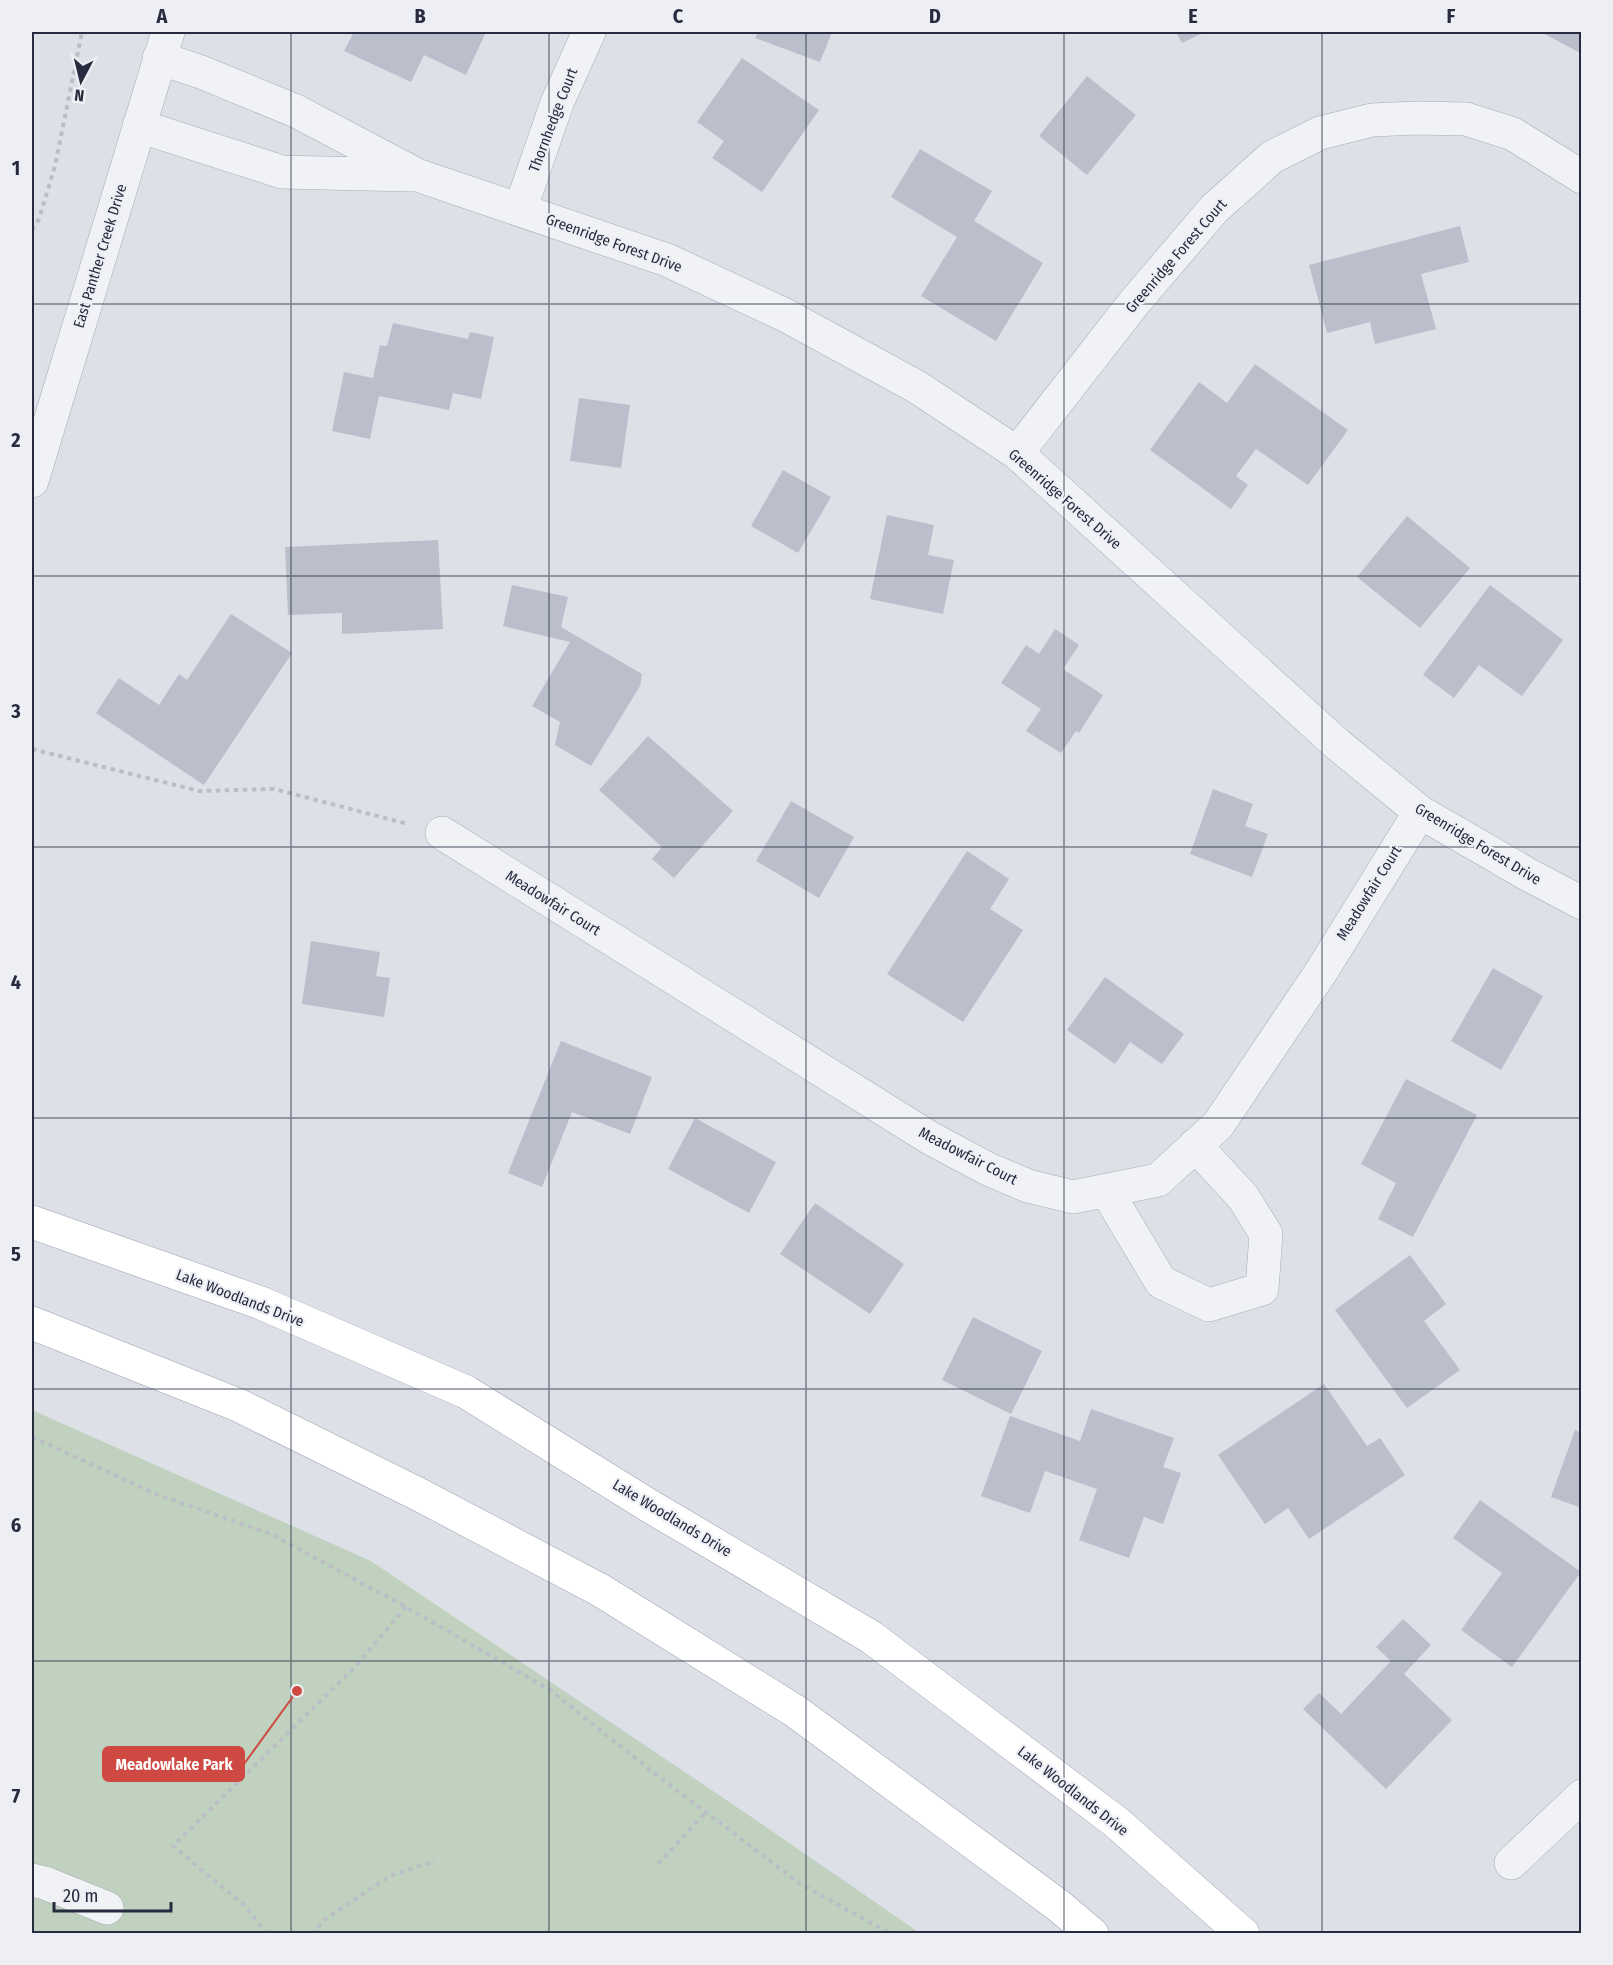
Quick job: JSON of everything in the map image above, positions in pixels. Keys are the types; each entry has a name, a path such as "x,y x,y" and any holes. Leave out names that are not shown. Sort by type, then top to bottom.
{"main road":[{"name":"Lake Woodlands Drive","path":"32,1222 261,1303 466,1392 871,1637 1116,1822 1243,1934"},
{"path":"32,1323 238,1405 418,1494 600,1590 795,1711 1059,1906 1092,1934"}],"street":[{"name":"Thornhedge Court","path":"520,210 557,103 589,32"},
{"name":"Greenridge Forest Drive","path":"164,45 201,72 296,111 417,175 667,260 785,315 917,387 1017,453 1337,744 1420,812 1581,903"},
{"name":"East Panther Creek Drive","path":"33,474 164,45"},
{"name":"Greenridge Forest Court","path":"1017,453 1132,304 1214,209 1272,157 1320,133 1372,120 1418,117 1466,120 1513,134 1581,177"},
{"name":"Greenridge Forest Drive","path":"139,126 282,172 417,175"},
{"name":"Meadowfair Court","path":"442,833 930,1138 987,1169 1028,1186 1073,1197 1158,1180 1218,1125 1321,972 1420,812"},
{"path":"1106,1190 1161,1282 1209,1305 1262,1289 1266,1234 1243,1197 1195,1145"},
{"path":"1511,1863 1581,1796"},
{"path":"32,1880 45,1882 107,1908"}],"path":[{"path":"32,230 39,219 55,166 82,32"},
{"path":"32,748 199,791 274,789 442,833"},
{"path":"32,1437 158,1495 271,1534 406,1607 550,1690 800,1882 891,1934"},
{"path":"267,1934 243,1904 173,1846 353,1669 406,1607"},
{"path":"658,1864 706,1812"},
{"path":"312,1934 324,1920 390,1876 435,1862"}],"green space":[{"path":"32,1410 371,1561 920,1933 32,1934"}],"building":[{"path":"354,32 486,32 466,75 424,55 411,82 344,51"},
{"path":"758,32 832,32 820,62 755,38"},
{"path":"1176,32 1205,32 1182,43"},
{"path":"1541,32 1582,32 1582,54"},
{"path":"742,58 819,110 762,192 712,158 724,141 697,122"},
{"path":"1087,76 1136,115 1087,175 1039,136"},
{"path":"920,149 992,191 974,221 1043,263 996,341 921,296 957,237 891,197"},
{"path":"1460,226 1469,262 1421,274 1436,329 1375,344 1370,322 1327,333 1309,265"},
{"path":"393,323 468,339 470,332 494,337 481,399 453,393 449,410 379,396 370,439 332,431 344,372 373,378 380,345 387,346"},
{"path":"1255,364 1348,430 1308,485 1256,449 1236,476 1248,485 1231,509 1150,450 1199,382 1227,403"},
{"path":"579,398 630,405 621,468 570,461"},
{"path":"783,470 831,497 798,553 751,526"},
{"path":"887,515 934,525 928,555 954,560 943,614 870,599"},
{"path":"1407,516 1470,568 1420,628 1357,577"},
{"path":"438,540 443,629 342,634 342,613 288,615 285,547"},
{"path":"512,585 568,597 561,627 642,674 640,686 591,766 555,745 560,722 532,706 570,642 503,626"},
{"path":"1490,585 1563,640 1522,696 1479,665 1454,698 1423,675"},
{"path":"231,614 292,653 204,785 96,713 119,678 159,705 179,674 187,680"},
{"path":"1055,629 1079,645 1063,669 1103,695 1079,733 1076,731 1061,753 1026,731 1041,709 1001,683 1026,645 1039,654"},
{"path":"648,736 733,811 674,878 652,859 662,847 599,790"},
{"path":"1213,789 1253,804 1245,826 1268,834 1252,877 1190,854"},
{"path":"791,801 854,837 819,898 756,861"},
{"path":"967,851 1009,879 990,909 1023,930 963,1022 887,974"},
{"path":"311,941 380,952 376,976 390,978 384,1017 302,1004"},
{"path":"1493,968 1543,996 1501,1070 1451,1041"},
{"path":"1105,977 1184,1034 1162,1064 1130,1042 1115,1064 1067,1030"},
{"path":"561,1041 652,1077 630,1134 572,1112 542,1187 508,1173"},
{"path":"1406,1079 1477,1115 1413,1237 1378,1219 1396,1183 1361,1164"},
{"path":"695,1118 776,1162 749,1213 668,1169"},
{"path":"815,1203 904,1264 870,1314 780,1254"},
{"path":"1410,1255 1446,1304 1424,1321 1460,1370 1407,1408 1335,1310"},
{"path":"973,1317 1042,1351 1011,1414 942,1380"},
{"path":"1324,1384 1367,1446 1380,1438 1405,1475 1309,1539 1288,1508 1265,1524 1218,1455"},
{"path":"1091,1409 1174,1438 1163,1467 1181,1473 1163,1524 1144,1517 1129,1558 1079,1540 1097,1489 1045,1471 1030,1513 981,1496 1010,1416 1080,1441"},
{"path":"1575,1430 1582,1433 1582,1508 1551,1497"},
{"path":"1480,1500 1581,1572 1512,1667 1461,1630 1502,1573 1453,1538"},
{"path":"1403,1619 1431,1645 1404,1674 1452,1720 1386,1789 1303,1709 1319,1693 1341,1714 1391,1661 1376,1647"}],"place":[{"name":"Meadowlake Park","path":"297,1691"}]}
